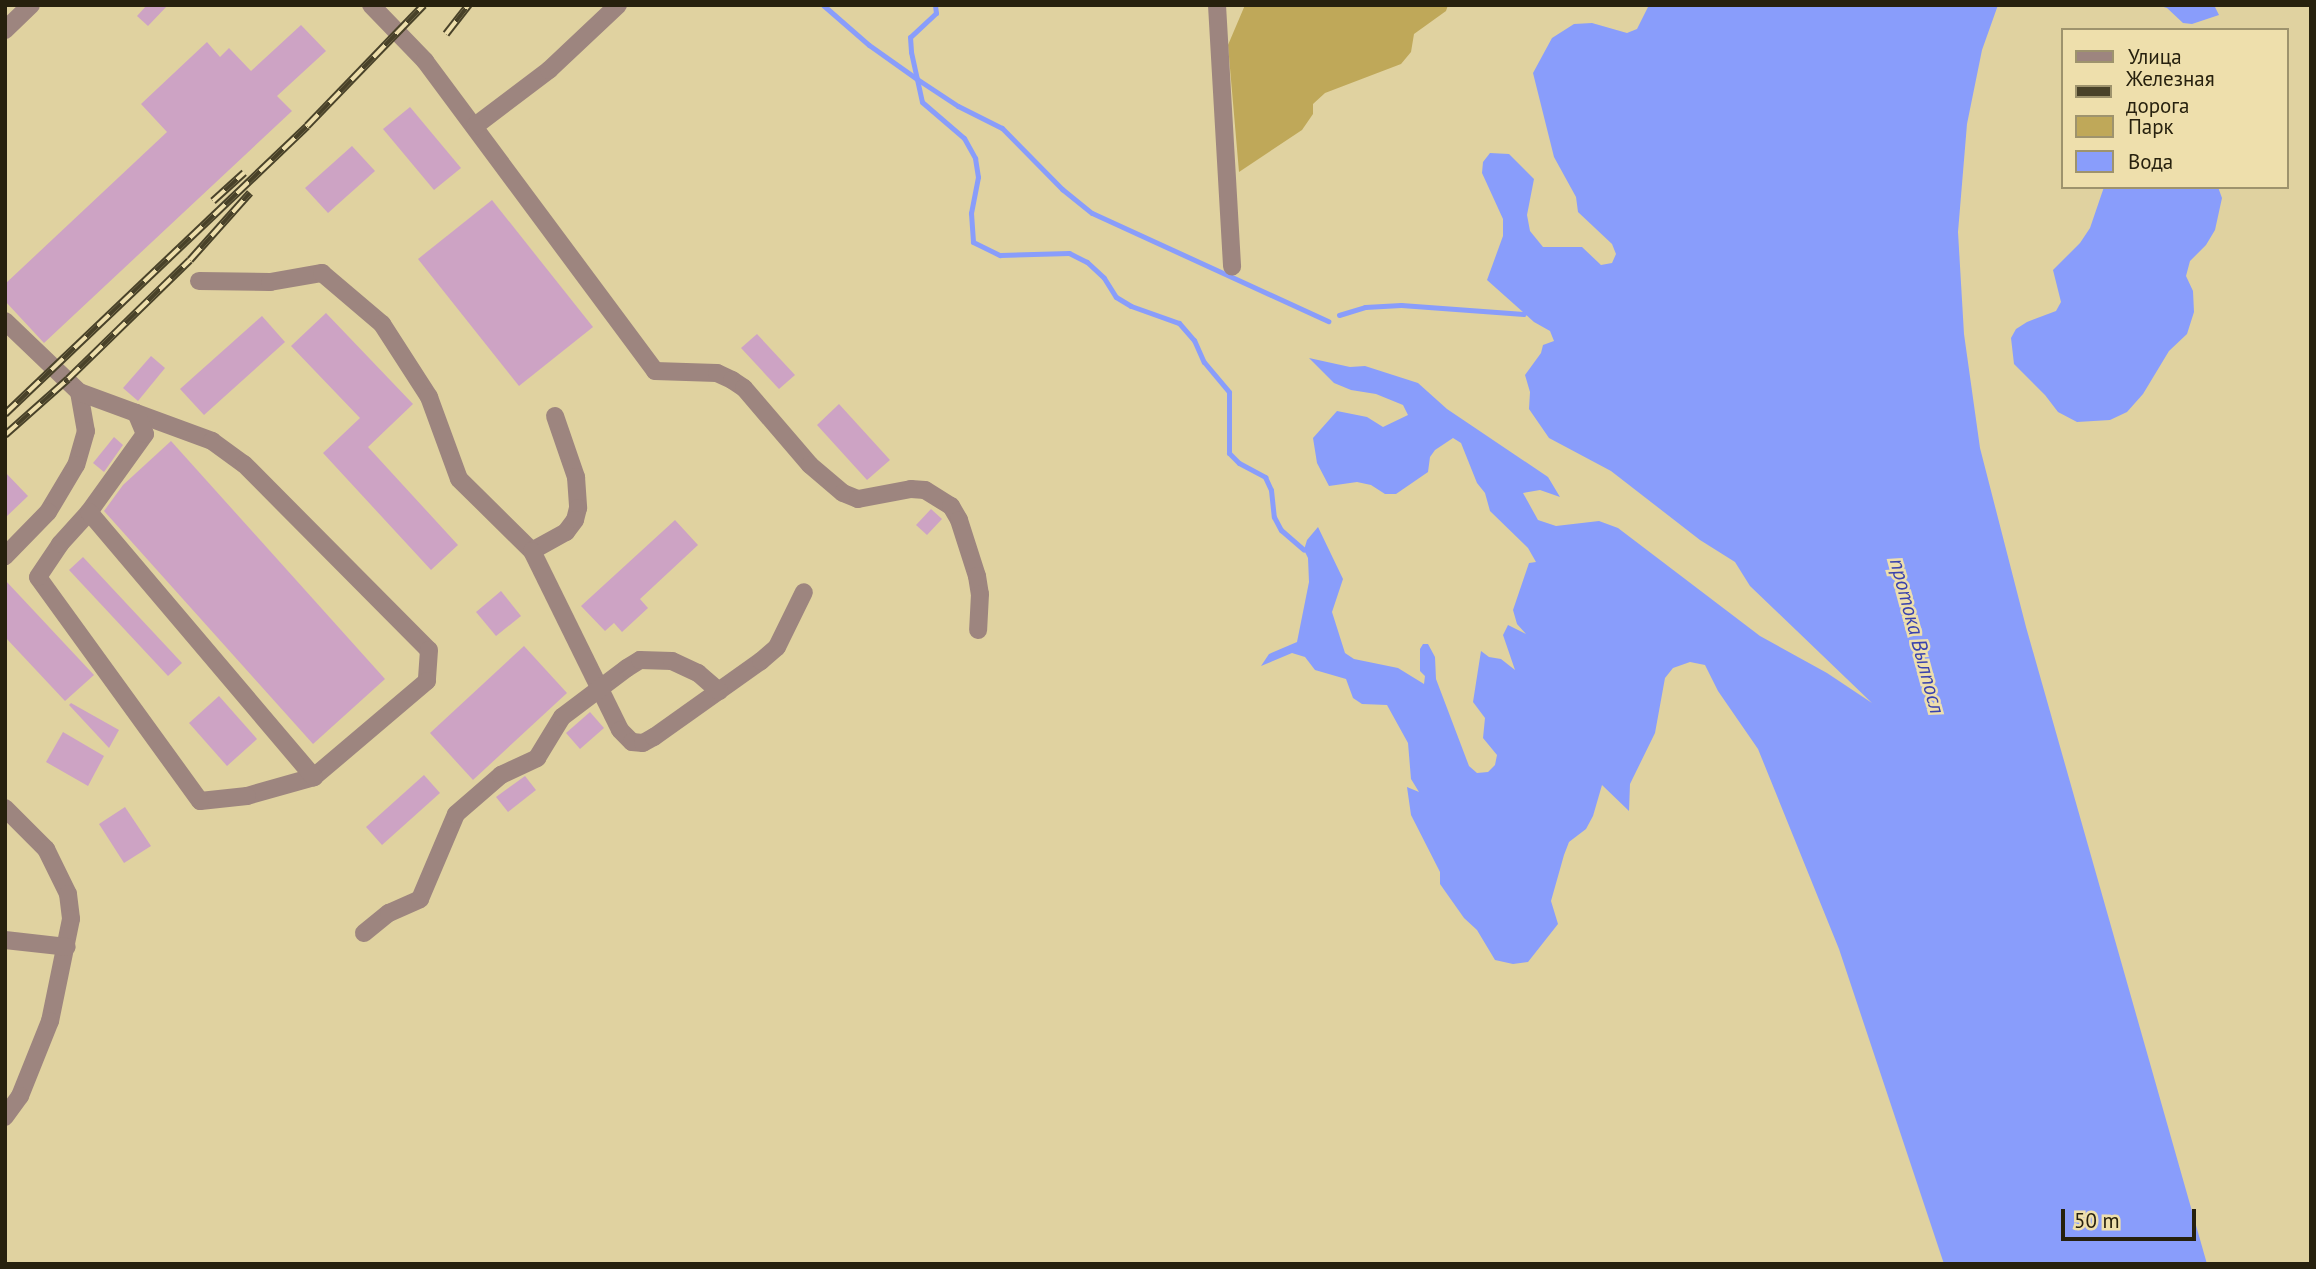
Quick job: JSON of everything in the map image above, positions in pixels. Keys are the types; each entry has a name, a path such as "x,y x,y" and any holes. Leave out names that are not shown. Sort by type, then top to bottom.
{"street":[{"path":"5,30 32,5"},
{"path":"370,5 425,61 655,371 710,372 732,380 749,394 810,466 843,493 858,499 925,489 951,506 959,520 977,576 980,594 978,631"},
{"path":"475,126 549,70 618,5"},
{"path":"1217,5 1232,267"},
{"path":"199,281 270,282 322,274 382,324 429,397 459,479 532,551 620,730 632,742 643,743 777,647 804,592"},
{"path":"5,321 79,391 212,441 244,464 429,650 427,681 314,777 247,796 200,801 38,577 60,544 89,512 145,434 136,414"},
{"path":"5,556 48,512 76,465 86,431 79,391"},
{"path":"532,551 566,532 575,520 578,508 576,477 555,416"},
{"path":"89,512 314,777"},
{"path":"364,933 389,913 420,899 456,814 501,775 537,758 562,717 600,687 640,660 656,659 687,667 719,691"},
{"path":"5,808 46,849 68,894 71,919 67,947 43,1041 20,1096 5,1117"},
{"path":"5,940 67,947"}],"green space":[{"path":"1245,5 1448,5 1446,11 1414,34 1411,52 1401,64 1325,93 1313,104 1313,114 1302,130 1239,172 1228,45"}],"water":[{"name":"протока Вылпосл","path":"1649,5 1998,5 1982,50 1967,124 1958,232 1964,334 1980,448 2026,627 2207,1264 1944,1264 1839,949 1758,749 1718,691 1705,665 1690,662 1673,668 1665,678 1655,733 1630,784 1629,811 1602,785 1593,816 1586,829 1569,842 1564,855 1551,901 1558,924 1528,962 1513,964 1495,960 1477,930 1464,918 1440,884 1440,872 1411,815 1407,787 1419,792 1411,779 1408,743 1387,705 1362,704 1353,698 1346,679 1315,670 1305,657 1292,653 1261,666 1269,654 1297,642 1309,582 1308,558 1304,550 1307,540 1318,527 1343,579 1332,612 1345,653 1354,659 1398,668 1424,684 1425,676 1420,671 1420,649 1423,644 1428,644 1435,657 1436,679 1469,766 1477,773 1488,772 1495,765 1497,755 1483,738 1485,718 1473,702 1481,651 1489,657 1501,659 1515,670 1503,635 1508,625 1526,634 1517,624 1513,610 1529,563 1536,562 1528,548 1490,511 1485,493 1477,483 1461,443 1453,438 1435,450 1430,457 1428,472 1396,494 1385,494 1371,485 1357,482 1329,486 1317,463 1313,438 1337,411 1367,417 1383,427 1408,415 1403,405 1376,394 1351,390 1334,383 1309,358 1350,367 1365,366 1418,383 1447,409 1548,477 1560,497 1540,490 1523,493 1538,520 1556,526 1599,521 1618,528 1760,636 1827,673 1872,703 1750,586 1735,562 1700,540 1611,471 1549,438 1529,409 1530,392 1525,375 1541,353 1543,345 1554,341 1550,331 1534,322 1487,280 1503,236 1503,219 1482,173 1483,162 1490,153 1509,154 1534,179 1527,215 1530,231 1543,247 1582,247 1601,265 1612,263 1616,254 1612,244 1578,212 1576,197 1554,157 1533,73 1552,38 1574,24 1592,23 1627,33 1637,29"},
{"path":"2157,5 2218,5 2215,7 2219,15 2192,24 2183,23 2167,8"},
{"path":"2103,189 2219,189 2222,198 2215,230 2206,245 2190,261 2186,276 2193,291 2194,312 2187,334 2169,351 2143,394 2127,412 2110,420 2077,422 2058,412 2014,364 2011,338 2016,329 2027,322 2056,311 2061,302 2053,270 2080,243 2090,228"}],"building":[{"path":"147,5 168,5 148,26 137,16"},
{"path":"301,25 326,51 277,96 292,111 44,343 5,301 5,284 167,132 141,104 207,42 220,57 229,48 251,71"},
{"path":"410,107 461,168 434,190 383,129"},
{"path":"352,146 375,171 328,213 305,188"},
{"path":"492,200 593,327 519,386 418,259"},
{"path":"326,313 413,404 368,447 458,545 431,570 323,453 360,418 291,346"},
{"path":"262,316 285,342 204,415 180,389"},
{"path":"757,334 795,375 779,389 741,348"},
{"path":"151,356 165,368 138,401 123,388"},
{"path":"839,404 890,460 867,480 817,425"},
{"path":"114,437 123,445 104,472 93,463"},
{"path":"171,441 385,679 313,744 104,511 123,485"},
{"path":"5,472 28,496 5,518"},
{"path":"931,509 942,519 927,535 916,525"},
{"path":"675,520 698,545 640,599 648,608 622,632 614,623 605,631 581,606"},
{"path":"83,557 182,663 168,676 69,570"},
{"path":"5,580 94,675 65,701 5,637"},
{"path":"501,591 521,616 496,636 476,612"},
{"path":"524,646 567,693 473,780 430,733"},
{"path":"219,696 257,739 227,766 189,723"},
{"path":"71,703 119,730 109,748 69,705"},
{"path":"590,712 604,728 580,749 566,733"},
{"path":"63,732 104,756 88,786 46,762"},
{"path":"424,775 440,793 382,845 366,827"},
{"path":"525,776 536,790 508,812 496,797"},
{"path":"125,807 151,846 124,863 99,824"}],"waterway":[{"path":"823,5 869,45 917,79 958,106 1002,128 1062,189 1092,213 1328,321"},
{"path":"935,5 936,13 910,37 911,52 922,102 964,138 975,158 978,177 971,213 973,242 1000,255 1069,253 1087,262 1104,278 1116,297 1131,306 1179,323 1194,340 1204,362 1229,392 1229,453 1239,463 1265,477 1271,490 1274,517 1281,530 1304,550"},
{"path":"1339,315 1365,307 1401,305 1524,314"}],"railway":[{"path":"5,414 307,126 424,5"},
{"path":"446,34 469,5"},
{"path":"213,201 244,173"},
{"path":"5,435 68,379 190,260 250,193"}]}
